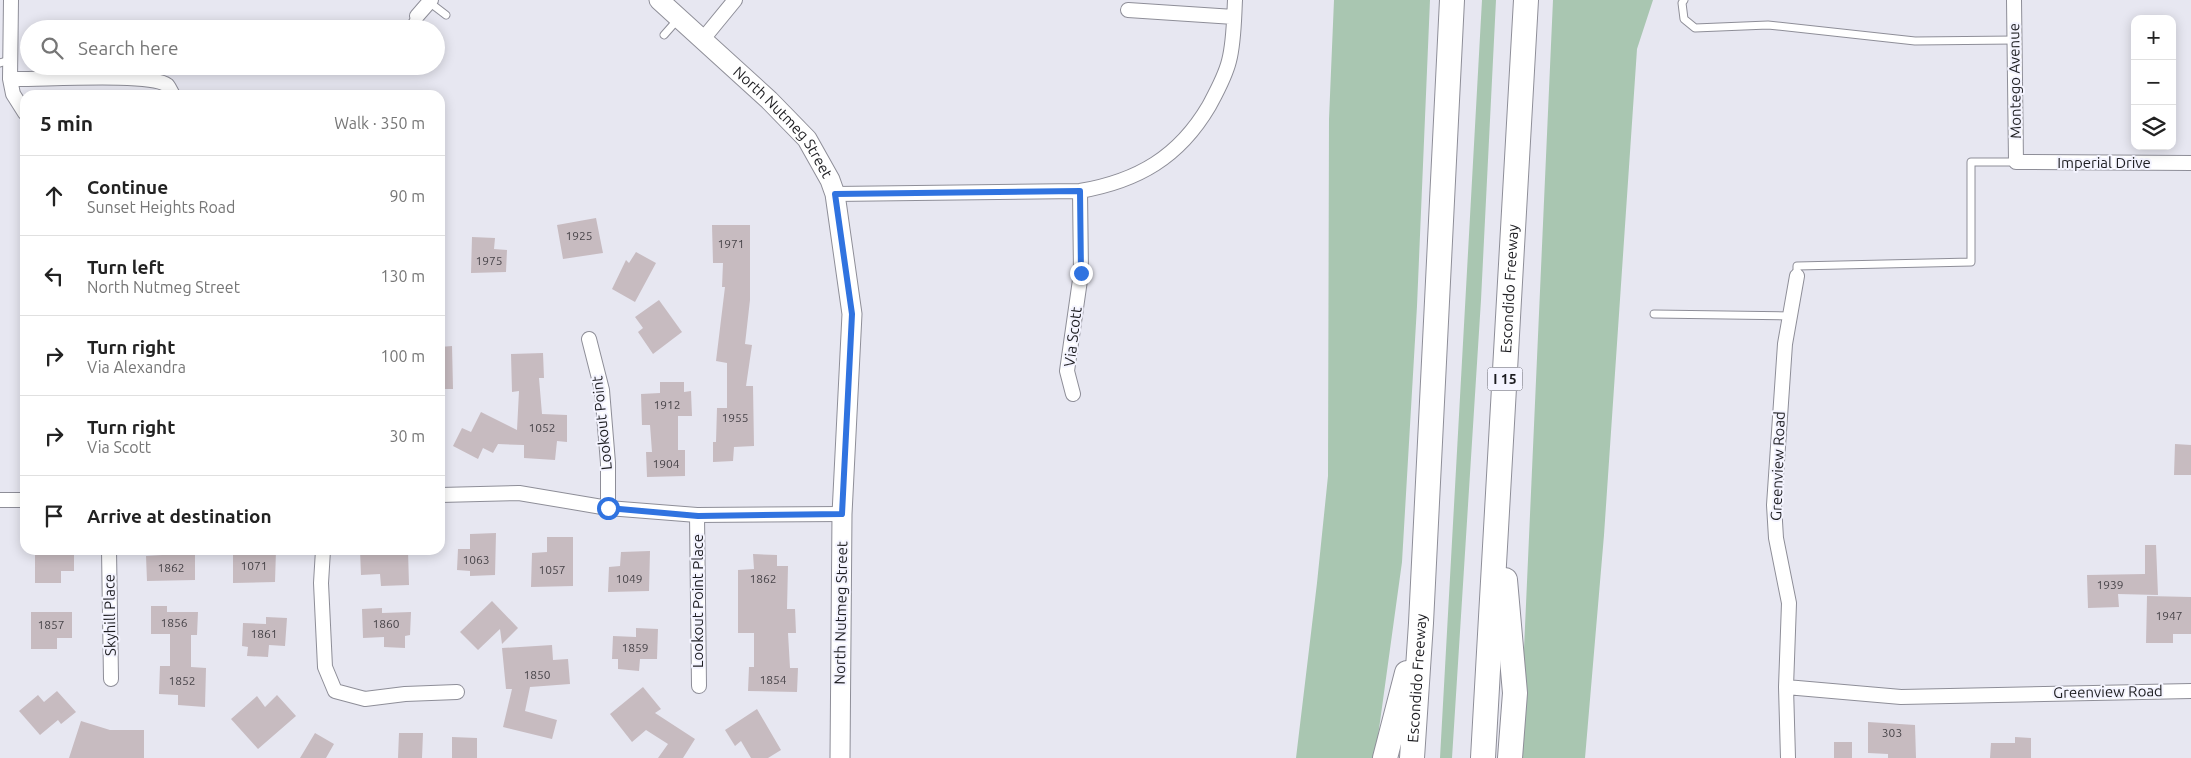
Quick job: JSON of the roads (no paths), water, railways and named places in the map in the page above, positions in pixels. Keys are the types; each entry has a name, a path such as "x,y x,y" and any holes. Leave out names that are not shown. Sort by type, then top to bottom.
{"highway":[{"name":"Escondido Freeway","path":"1412,758 1452,0"},
{"name":"Escondido Freeway","path":"1483,758 1526,0"},
{"path":"1498,498 1515,693 1510,758"},
{"path":"1385,758 1420,623"}],"street":[{"path":"11,0 5,61 13,94 20,105"},
{"name":"North Nutmeg Street","path":"659,0 703,39 782,120 807,139 830,180 835,194 852,314 842,514 840,758"},
{"path":"703,39 735,0"},
{"path":"835,194 1080,191 1107,186 1144,172 1166,157 1186,139 1200,121 1219,88 1230,60 1235,0"},
{"name":"Montego Avenue","path":"2014,0 2016,162"},
{"path":"417,20 430,1"},
{"path":"1128,10 1234,17"},
{"path":"10,79 129,77 152,80 167,85 170,90"},
{"name":"Imperial Drive","path":"2016,162 2191,163"},
{"name":"Via Scott","path":"1073,394 1067,371 1081,273 1080,191"},
{"name":"Greenview Road","path":"1788,758 1786,687 1790,602 1776,538 1774,505 1785,344 1797,276"},
{"name":"Lookout Point","path":"589,339 602,390 608,463 608,508"},
{"path":"445,494 519,493 608,508 698,516 842,514"},
{"path":"0,500 20,500"},
{"name":"Lookout Point Place","path":"698,516 699,686"},
{"name":"Skyhill Place","path":"109,555 111,679"},
{"path":"323,555 321,583 325,667 334,691 365,700 405,694 456,692"},
{"name":"Greenview Road","path":"1786,687 1901,698 2191,691"}],"lane":[{"path":"1684,0 1682,3 1684,19 1695,28 1768,25 1915,41 2015,40"},
{"path":"430,1 446,15"},
{"path":"664,35 680,18"},
{"path":"1797,276 1797,266 1971,262 1971,162 2016,162"},
{"path":"1654,314 1790,316"}]}
